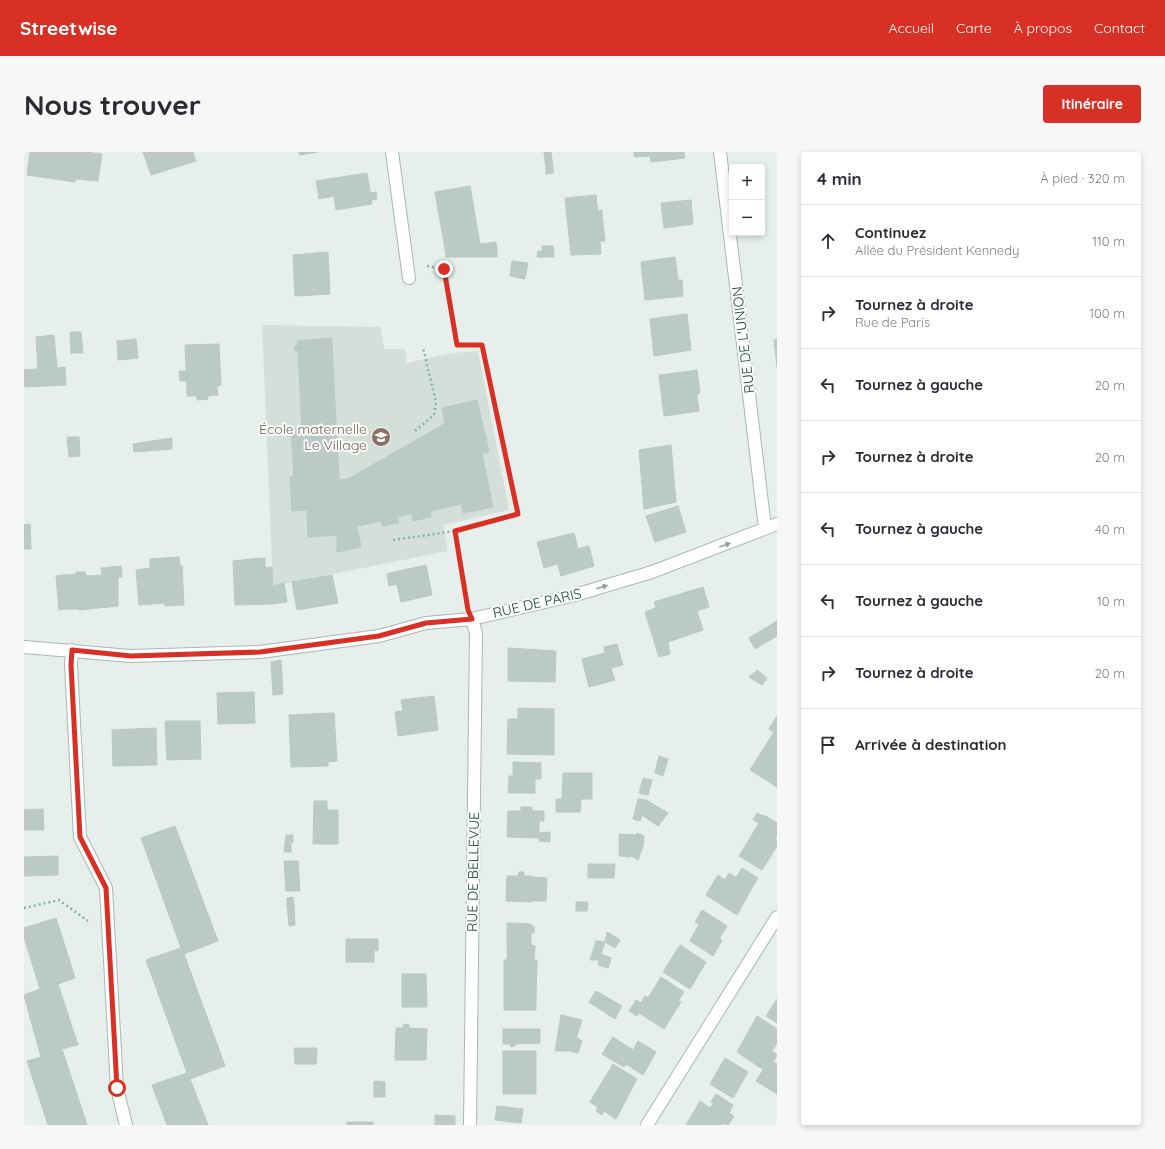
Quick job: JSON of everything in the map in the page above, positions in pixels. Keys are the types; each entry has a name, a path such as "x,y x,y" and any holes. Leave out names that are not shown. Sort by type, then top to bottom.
{"street":[{"path":"392,152 409,278"},
{"name":"RUE DE L'UNION","path":"720,152 765,528"},
{"name":"RUE DE PARIS","path":"24,647 131,656 260,652 379,636 426,623 472,619 575,595 652,572 777,524"},
{"name":"RUE DE BELLEVUE","path":"470,1125 476,633 472,619"},
{"path":"72,650 71,665 80,837 106,888 117,1088 126,1125"},
{"path":"647,1125 777,917"}],"path":[{"path":"393,540 455,531 518,514 482,345 457,345 444,269 407,262"},
{"path":"415,430 434,415 436,402 423,348"},
{"path":"455,531 468,610 472,619"},
{"path":"24,908 59,900 109,937"}],"shaded area":[{"name":"École maternelle Le Village","path":"262,325 381,327 384,349 405,349 407,363 452,353 478,351 509,510 443,525 448,551 273,586"}],"building":[{"path":"30,152 86,152 102,154 98,181 75,179 75,182 27,175"},
{"path":"143,152 193,152 196,161 151,175"},
{"path":"299,152 318,152 300,155"},
{"path":"544,152 551,152 553,168 546,169"},
{"path":"634,152 684,152 685,158 651,162 650,156 634,157"},
{"path":"553,168 553,173 546,174 546,169"},
{"path":"367,173 372,204 336,210 334,196 319,199 316,181"},
{"path":"470,186 480,244 496,242 497,248 445,249 435,192"},
{"path":"376,192 377,199 371,200 370,193"},
{"path":"596,195 599,223 603,223 605,241 600,241 601,254 571,255 565,198"},
{"path":"691,200 693,224 664,228 661,203"},
{"path":"602,210 603,223 599,223 598,211"},
{"path":"542,246 553,246 554,257 543,257"},
{"path":"497,248 497,257 446,257 445,249"},
{"path":"538,251 543,251 543,257 537,257"},
{"path":"328,252 330,294 295,296 293,255"},
{"path":"675,257 678,280 682,280 683,296 645,300 641,262"},
{"path":"512,261 528,263 525,279 510,276"},
{"path":"687,314 691,350 654,356 650,319"},
{"path":"72,332 81,332 83,353 73,353"},
{"path":"72,332 73,353 71,354 70,333"},
{"path":"54,335 57,368 65,367 66,385 25,387 24,370 38,369 36,337"},
{"path":"332,338 332,346 295,349 295,346 298,346 297,341"},
{"path":"136,339 138,358 118,360 117,341"},
{"path":"777,339 777,367 774,340"},
{"path":"219,344 221,385 217,386 217,388 187,390 185,345"},
{"path":"332,346 342,535 308,537 307,510 292,511 290,477 294,477 291,429 302,428 298,351 295,351 295,349"},
{"path":"697,370 700,393 694,394 691,371"},
{"path":"179,371 186,371 187,381 180,381"},
{"path":"691,371 694,394 697,394 699,411 664,416 659,375"},
{"path":"217,388 218,395 187,396 187,390"},
{"path":"208,395 208,399 197,400 197,396"},
{"path":"477,400 489,452 452,459 442,408"},
{"path":"446,423 449,445 412,453 414,476 401,478 399,471 361,479 363,487 350,489 348,479"},
{"path":"67,437 79,437 80,456 69,457"},
{"path":"172,438 172,449 134,452 133,444"},
{"path":"449,445 461,504 430,511 431,517 413,521 412,514 397,517 399,523 382,526 381,521 358,526 350,489 363,487 361,479 399,471 401,478 414,476 412,453"},
{"path":"671,445 676,502 644,509 639,450"},
{"path":"482,454 493,507 463,513 452,459"},
{"path":"348,479 361,547 337,552 337,535 342,535 339,480"},
{"path":"678,506 686,532 655,542 646,516"},
{"path":"30,524 31,549 24,549 24,525"},
{"path":"574,533 578,549 555,555 557,564 544,568 537,542"},
{"path":"589,546 594,566 561,576 555,555"},
{"path":"179,557 180,566 182,566 184,605 165,606 165,603 139,605 136,570 150,568 150,559"},
{"path":"265,558 265,568 251,569 251,559"},
{"path":"251,559 251,569 272,567 273,604 235,605 233,561"},
{"path":"426,565 432,595 401,602 394,572"},
{"path":"121,566 122,577 118,577 118,606 79,610 76,572 85,572 86,576 102,575 101,568"},
{"path":"394,572 397,584 389,586 387,574"},
{"path":"77,574 79,609 66,609 64,575"},
{"path":"64,575 66,609 59,610 56,576"},
{"path":"332,575 338,603 297,610 292,582"},
{"path":"284,583 287,602 273,604 273,586"},
{"path":"703,587 709,607 697,611 703,630 668,642 670,654 659,657 645,612 656,608 654,602"},
{"path":"777,621 777,636 755,649 749,638"},
{"path":"617,644 623,665 611,668 615,680 589,687 582,659 605,653 604,647"},
{"path":"508,648 556,651 555,682 508,681"},
{"path":"281,660 283,694 273,695 271,662"},
{"path":"757,670 767,678 762,685 749,677"},
{"path":"254,692 255,723 218,724 217,693"},
{"path":"434,696 438,730 398,736 395,712 403,711 401,700"},
{"path":"518,708 554,709 554,755 507,754 508,719 518,719"},
{"path":"334,713 337,761 328,762 328,766 291,767 289,715"},
{"path":"777,716 777,787 750,770 774,732 769,729"},
{"path":"165,721 200,721 201,759 167,760"},
{"path":"156,728 157,765 113,766 112,730"},
{"path":"659,756 668,759 663,776 655,773"},
{"path":"513,762 541,763 541,779 535,779 535,793 508,793 509,776 513,776"},
{"path":"563,773 592,773 592,799 562,799"},
{"path":"643,778 652,780 648,795 639,793"},
{"path":"556,799 581,799 580,812 556,812"},
{"path":"638,799 646,800 640,821 633,819"},
{"path":"646,800 668,813 658,826 642,815"},
{"path":"314,801 327,801 327,810 338,810 338,844 313,844"},
{"path":"521,807 528,807 528,811 521,811"},
{"path":"528,807 532,807 532,811 544,811 544,821 539,821 539,833 550,832 550,842 539,841 539,838 507,837 508,811 528,811"},
{"path":"43,809 44,830 24,830 24,810"},
{"path":"757,813 763,816 759,823 753,820"},
{"path":"764,815 777,823 777,835 775,839 777,840 777,846 762,870 739,856"},
{"path":"175,826 218,941 184,954 225,1066 190,1079 208,1125 167,1125 152,1085 187,1073 146,960 181,948 141,838"},
{"path":"637,833 644,836 643,846 638,860 630,855"},
{"path":"619,834 636,835 630,857 619,856"},
{"path":"286,835 293,835 291,852 284,852"},
{"path":"58,856 58,875 24,876 24,857"},
{"path":"284,861 298,861 300,891 286,891"},
{"path":"588,864 615,864 614,878 588,878"},
{"path":"742,868 758,878 752,888 736,878"},
{"path":"519,872 524,872 524,876 518,876"},
{"path":"729,873 752,888 737,915 706,895 718,875 725,880"},
{"path":"507,876 532,876 531,902 506,901"},
{"path":"532,877 547,878 546,901 530,901"},
{"path":"293,897 294,904 287,904 287,898"},
{"path":"576,902 588,902 587,911 576,911"},
{"path":"287,904 294,904 295,925 289,926"},
{"path":"702,910 727,926 717,942 720,944 713,956 690,941 699,924 695,922"},
{"path":"56,918 75,978 58,984 78,1045 62,1049 87,1125 48,1125 27,1061 41,1057 24,995 40,989 24,937 24,928"},
{"path":"507,923 511,923 511,945 507,944"},
{"path":"511,923 531,924 531,945 535,946 534,960 507,960 507,944 511,945"},
{"path":"531,926 534,926 534,933 531,933"},
{"path":"607,932 620,940 615,948 605,942"},
{"path":"719,938 722,940 720,944 717,942"},
{"path":"346,939 371,939 371,950 374,951 374,962 346,962"},
{"path":"371,939 378,939 378,951 371,950"},
{"path":"596,941 605,942 599,960 590,960"},
{"path":"680,945 706,962 690,989 663,972"},
{"path":"601,954 611,958 608,968 598,965"},
{"path":"504,960 528,960 527,997 536,997 536,1010 504,1010"},
{"path":"528,960 537,960 536,997 527,997"},
{"path":"402,974 426,974 427,1007 402,1007"},
{"path":"661,977 684,992 678,1001 681,1002 664,1029 639,1013 637,1016 629,1011 636,1000 641,1003 645,996 648,998"},
{"path":"596,991 622,1006 615,1019 589,1002"},
{"path":"777,999 777,1023 766,1016"},
{"path":"561,1015 582,1020 572,1051 555,1051"},
{"path":"757,1016 777,1029 777,1043 768,1058 777,1064 777,1079 737,1052"},
{"path":"404,1024 409,1025 409,1028 427,1029 426,1060 395,1060 396,1028 403,1028"},
{"path":"503,1029 540,1029 540,1043 515,1044 515,1046 511,1047 510,1044 503,1044"},
{"path":"576,1037 582,1041 578,1053 572,1052"},
{"path":"613,1037 625,1045 622,1049 627,1052 630,1048 633,1050 638,1041 656,1052 643,1075 626,1064 624,1067 602,1054"},
{"path":"625,1045 630,1048 627,1052 622,1049"},
{"path":"294,1048 317,1048 316,1064 295,1064"},
{"path":"503,1051 536,1051 536,1094 503,1094"},
{"path":"772,1051 777,1055 773,1062 768,1058"},
{"path":"725,1058 748,1072 733,1098 710,1084"},
{"path":"613,1064 637,1079 616,1119 590,1102"},
{"path":"763,1070 777,1079 777,1094 756,1081"},
{"path":"374,1081 385,1082 385,1097 374,1097"},
{"path":"716,1094 733,1105 729,1113 711,1102"},
{"path":"700,1101 710,1108 713,1104 729,1113 722,1125 686,1125"},
{"path":"497,1106 523,1109 521,1123 495,1120"},
{"path":"598,1107 604,1111 602,1115 596,1111"},
{"path":"729,1113 734,1116 728,1125 726,1125 723,1123"},
{"path":"435,1115 455,1116 455,1125 435,1125"},
{"path":"347,1122 365,1122 365,1125 347,1125"},
{"path":"365,1122 373,1122 373,1125 365,1125"}],"place":[{"name":"École maternelle Le Village","path":"381,437"}],"route":[{"path":"117,1088 106,888 80,837 71,665 72,650 131,656 260,652 379,636 426,623 472,619 468,610 455,531 518,514 482,345 457,345 444,269"}]}
